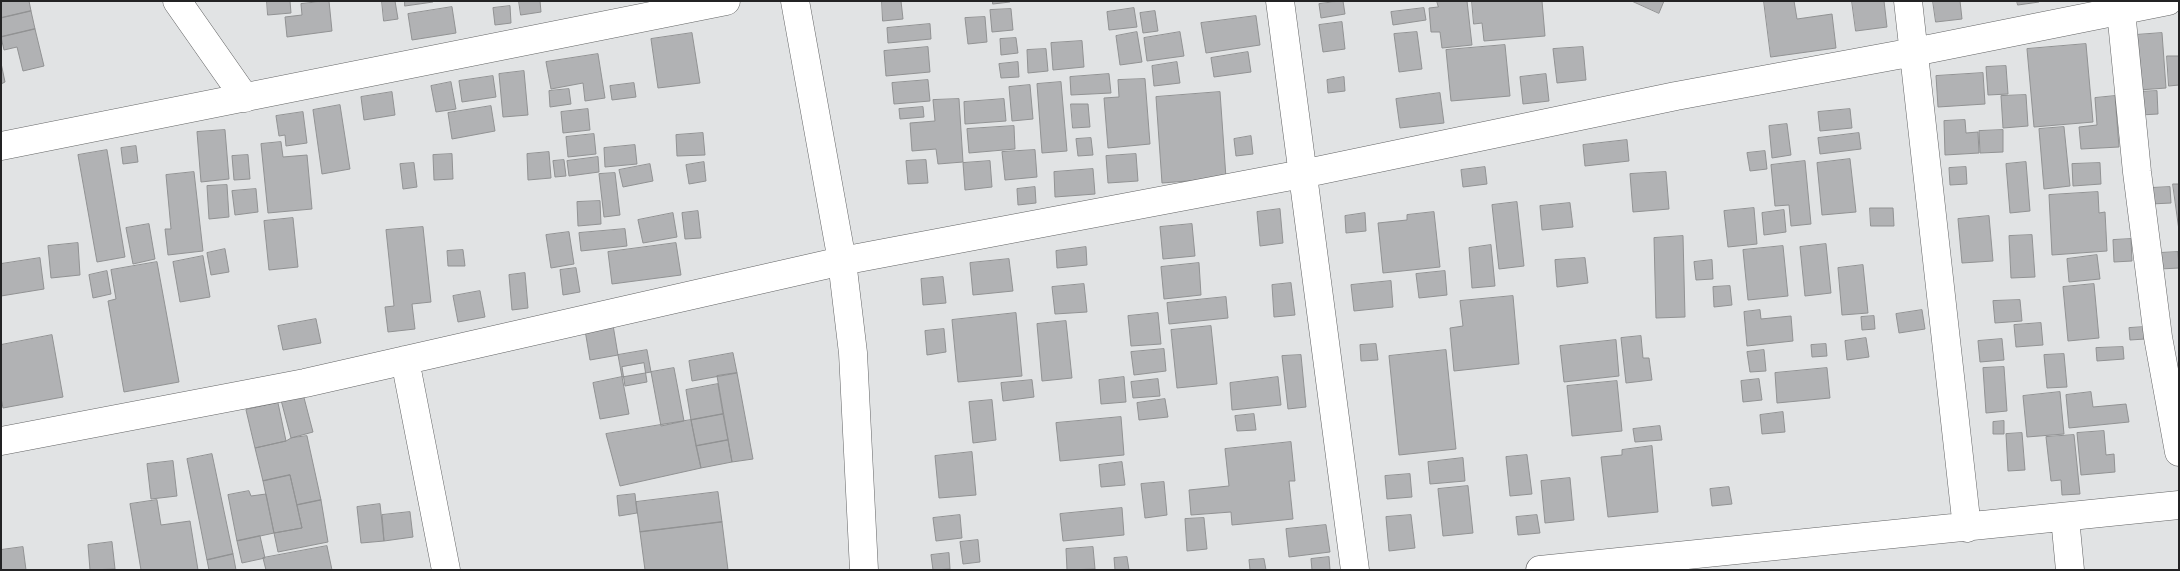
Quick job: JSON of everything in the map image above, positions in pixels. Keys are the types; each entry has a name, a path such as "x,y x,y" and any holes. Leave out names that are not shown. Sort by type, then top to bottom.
{"street":[{"path":"176,1 245,98"},
{"path":"1,146 726,1"},
{"path":"795,1 842,261 853,353 864,570"},
{"path":"1280,1 1356,570"},
{"path":"1908,1 1967,528"},
{"path":"1,441 305,383 842,261 1302,174 1676,96 1914,52 2168,1"},
{"path":"2121,11 2137,172 2158,337 2179,452"},
{"path":"404,360 446,570"},
{"path":"1540,570 1774,559 1967,528 2179,506"},
{"path":"2065,518 2070,570"}],"building":[{"path":"29,1 31,11 1,18 1,2"},
{"path":"267,1 290,1 291,13 268,15"},
{"path":"329,1 332,31 287,37 285,17 302,15 301,4"},
{"path":"382,1 395,1 398,19 384,21"},
{"path":"405,1 433,1 433,2 405,6"},
{"path":"519,1 540,1 541,12 521,15"},
{"path":"882,1 901,1 903,19 883,21"},
{"path":"993,1 1010,1 1010,2 993,4"},
{"path":"1343,1 1345,14 1321,18 1319,4"},
{"path":"1437,1 1467,1 1472,45 1442,48 1440,32 1431,32 1429,8 1438,7"},
{"path":"1472,1 1542,1 1545,36 1484,41 1482,23 1474,24"},
{"path":"1632,1 1664,1 1659,13"},
{"path":"1764,1 1794,1 1797,19 1832,14 1836,48 1771,57"},
{"path":"1852,1 1884,1 1887,27 1856,31"},
{"path":"1933,1 1960,1 1962,19 1936,22"},
{"path":"2017,1 2039,1 2039,2 2018,5"},
{"path":"510,6 511,23 495,25 493,8"},
{"path":"452,7 456,33 412,40 408,14"},
{"path":"1134,8 1137,27 1109,30 1107,12"},
{"path":"1424,8 1426,20 1393,25 1391,12"},
{"path":"1011,9 1013,30 992,32 990,10"},
{"path":"31,11 35,29 1,37 1,18"},
{"path":"1155,11 1158,31 1143,33 1140,13"},
{"path":"1256,16 1260,45 1206,53 1201,23"},
{"path":"985,17 987,42 968,44 965,18"},
{"path":"1342,22 1345,49 1323,52 1319,25"},
{"path":"930,24 931,39 888,43 887,28"},
{"path":"35,29 44,66 23,71 17,47 4,50 1,37"},
{"path":"1137,32 1142,62 1120,65 1116,36"},
{"path":"1180,32 1184,56 1147,61 1144,38"},
{"path":"1417,32 1422,69 1399,72 1394,34"},
{"path":"692,33 700,83 658,88 651,39"},
{"path":"2162,33 2166,88 2139,90 2135,35"},
{"path":"1016,38 1018,53 1001,55 1000,39"},
{"path":"1082,41 1084,67 1053,70 1051,43"},
{"path":"2086,44 2093,122 2034,127 2027,49"},
{"path":"1505,45 1510,96 1451,101 1446,50"},
{"path":"928,47 930,72 886,76 884,51"},
{"path":"1583,47 1586,80 1557,83 1553,49"},
{"path":"1046,49 1048,71 1028,73 1027,50"},
{"path":"1248,52 1251,72 1214,77 1211,58"},
{"path":"598,54 605,98 585,101 583,83 551,89 546,62"},
{"path":"2167,56 2179,56 2179,85 2169,86"},
{"path":"1018,62 1019,77 1001,78 999,64"},
{"path":"1177,62 1180,83 1154,86 1152,66"},
{"path":"1,63 5,82 1,84"},
{"path":"2006,66 2008,94 1988,95 1986,67"},
{"path":"524,71 528,115 503,117 499,74"},
{"path":"1983,73 1985,104 1938,107 1936,76"},
{"path":"1109,74 1111,93 1071,95 1070,77"},
{"path":"1546,74 1549,101 1523,104 1520,77"},
{"path":"493,76 496,97 462,102 459,81"},
{"path":"1344,77 1345,91 1328,93 1327,80"},
{"path":"1145,79 1150,144 1108,148 1104,98 1119,97 1118,80"},
{"path":"928,80 930,101 894,104 892,83"},
{"path":"451,82 456,109 436,112 431,86"},
{"path":"1061,82 1067,151 1042,153 1037,84"},
{"path":"634,83 636,97 612,100 610,86"},
{"path":"1030,85 1033,119 1012,121 1009,87"},
{"path":"569,89 571,104 550,107 549,91"},
{"path":"2157,91 2158,114 2140,115 2139,92"},
{"path":"392,92 395,115 364,120 361,97"},
{"path":"1220,92 1226,178 1162,183 1156,97"},
{"path":"1440,93 1444,123 1400,128 1396,99"},
{"path":"2026,95 2028,126 2003,128 2001,96"},
{"path":"2115,96 2119,147 2081,149 2079,127 2097,125 2095,98"},
{"path":"959,99 963,162 938,164 936,149 912,151 910,123 935,121 933,100"},
{"path":"1004,99 1006,121 965,124 964,102"},
{"path":"1071,104 1088,104 1090,127 1073,128"},
{"path":"340,105 350,169 322,174 313,110"},
{"path":"491,106 495,131 452,139 448,113"},
{"path":"923,107 924,117 900,119 899,109"},
{"path":"588,109 590,130 563,133 561,112"},
{"path":"1850,109 1852,128 1820,131 1818,112"},
{"path":"303,112 307,143 286,146 285,135 279,136 276,116"},
{"path":"1965,120 1966,133 1978,132 1979,153 1945,155 1944,121"},
{"path":"1787,124 1791,155 1772,158 1769,126"},
{"path":"1014,126 1015,149 969,153 967,129"},
{"path":"2064,127 2070,186 2044,189 2039,129"},
{"path":"225,130 229,179 201,182 197,132"},
{"path":"2003,130 2003,152 1980,153 1979,131"},
{"path":"703,133 705,155 677,156 676,135"},
{"path":"1859,133 1861,149 1820,154 1818,138"},
{"path":"594,134 596,154 568,157 566,137"},
{"path":"1251,136 1253,154 1236,156 1234,139"},
{"path":"1091,138 1093,155 1078,156 1076,139"},
{"path":"1627,140 1629,161 1585,166 1583,145"},
{"path":"281,142 283,157 307,155 312,209 268,213 261,144"},
{"path":"635,145 637,164 605,167 604,148"},
{"path":"136,146 138,162 123,164 121,148"},
{"path":"107,150 125,257 97,262 78,155"},
{"path":"1035,150 1037,177 1005,180 1002,152"},
{"path":"1765,151 1767,169 1750,171 1747,153"},
{"path":"549,152 551,178 528,180 527,154"},
{"path":"452,154 453,179 434,180 433,155"},
{"path":"1136,154 1138,181 1108,183 1106,156"},
{"path":"248,155 250,179 234,180 232,156"},
{"path":"598,157 599,172 569,176 567,161"},
{"path":"1850,159 1856,212 1822,215 1817,163"},
{"path":"564,160 566,176 555,177 553,161"},
{"path":"926,160 928,183 908,184 906,161"},
{"path":"990,161 992,187 965,190 963,163"},
{"path":"1805,161 1811,224 1791,226 1789,205 1775,206 1771,165"},
{"path":"704,162 706,181 689,184 686,165"},
{"path":"2026,162 2030,211 2010,213 2006,164"},
{"path":"414,163 417,187 403,189 400,164"},
{"path":"2100,163 2101,184 2073,186 2072,164"},
{"path":"650,164 653,181 623,187 619,170"},
{"path":"1485,167 1487,184 1463,187 1461,170"},
{"path":"1966,167 1967,184 1950,185 1949,168"},
{"path":"1093,169 1095,194 1055,197 1054,172"},
{"path":"194,172 203,251 168,255 165,229 171,229 166,175"},
{"path":"1666,172 1669,209 1633,212 1630,174"},
{"path":"615,173 620,215 604,217 599,174"},
{"path":"2173,184 2179,184 2179,230"},
{"path":"227,185 229,217 209,219 207,186"},
{"path":"1035,187 1036,203 1018,205 1017,189"},
{"path":"2170,187 2171,203 2151,204 2151,188"},
{"path":"256,189 258,212 235,215 232,191"},
{"path":"2098,192 2099,213 2105,212 2107,251 2052,255 2049,195"},
{"path":"600,201 601,224 578,226 577,202"},
{"path":"1517,202 1524,266 1499,269 1492,205"},
{"path":"1570,203 1573,227 1542,230 1540,206"},
{"path":"1754,208 1757,244 1728,247 1724,211"},
{"path":"1870,208 1893,208 1894,226 1871,226"},
{"path":"1280,209 1283,243 1260,246 1257,212"},
{"path":"1784,210 1786,232 1764,235 1762,213"},
{"path":"698,211 701,238 685,239 682,213"},
{"path":"1434,212 1440,267 1383,273 1378,223 1407,220 1407,215"},
{"path":"673,213 677,237 643,243 638,220"},
{"path":"1365,213 1366,231 1346,233 1345,216"},
{"path":"1989,216 1993,261 1962,263 1958,219"},
{"path":"293,218 298,267 269,270 264,221"},
{"path":"149,224 155,259 133,264 126,228"},
{"path":"1192,224 1195,256 1163,259 1160,227"},
{"path":"423,227 431,302 412,304 415,329 388,332 385,307 394,306 386,230"},
{"path":"625,229 627,246 581,251 579,233"},
{"path":"569,232 574,264 551,268 546,235"},
{"path":"2032,235 2035,277 2011,278 2009,236"},
{"path":"1683,236 1685,317 1656,318 1654,238"},
{"path":"2131,239 2132,261 2114,262 2113,240"},
{"path":"78,243 80,275 51,278 48,246"},
{"path":"676,243 681,275 612,284 608,252"},
{"path":"1826,244 1831,293 1805,296 1800,247"},
{"path":"1491,245 1495,286 1472,288 1469,248"},
{"path":"1783,246 1788,296 1748,300 1743,250"},
{"path":"1086,247 1087,265 1057,268 1056,251"},
{"path":"225,249 229,272 211,275 207,253"},
{"path":"463,250 465,266 448,266 447,251"},
{"path":"2178,252 2179,268 2160,269 2159,253"},
{"path":"2097,255 2100,279 2069,282 2067,259"},
{"path":"203,256 210,297 180,302 173,262"},
{"path":"40,258 44,289 1,296 1,264"},
{"path":"1585,258 1588,283 1557,287 1555,260"},
{"path":"1009,259 1013,291 973,295 970,263"},
{"path":"1712,260 1713,279 1696,280 1694,262"},
{"path":"157,262 179,382 124,392 108,301 116,299 111,270"},
{"path":"1199,263 1201,295 1164,299 1161,267"},
{"path":"1863,265 1868,313 1842,315 1838,268"},
{"path":"576,268 580,292 563,295 560,270"},
{"path":"107,271 111,294 93,298 89,275"},
{"path":"1445,271 1447,295 1419,298 1416,274"},
{"path":"525,273 528,308 512,310 509,275"},
{"path":"943,277 946,303 923,305 921,279"},
{"path":"1391,281 1393,307 1354,311 1351,285"},
{"path":"1291,283 1295,315 1274,317 1272,285"},
{"path":"1084,284 1087,312 1055,314 1052,287"},
{"path":"2094,284 2099,338 2068,341 2063,287"},
{"path":"1730,286 1732,305 1714,307 1713,287"},
{"path":"480,291 485,317 458,322 453,296"},
{"path":"1513,296 1519,364 1454,371 1450,328 1463,326 1460,301"},
{"path":"1226,297 1228,318 1169,324 1167,303"},
{"path":"2020,300 2022,321 1995,323 1993,301"},
{"path":"1760,310 1761,319 1791,316 1793,341 1747,346 1744,312"},
{"path":"1922,310 1925,329 1899,333 1896,314"},
{"path":"1016,313 1022,376 958,382 952,320"},
{"path":"1158,313 1161,344 1131,346 1128,316"},
{"path":"1874,316 1875,329 1862,330 1861,317"},
{"path":"316,319 321,343 283,350 278,326"},
{"path":"1066,321 1072,378 1042,381 1037,324"},
{"path":"2041,323 2043,345 2016,347 2014,325"},
{"path":"613,325 618,355 590,360 585,330"},
{"path":"1211,326 1217,384 1177,388 1171,330"},
{"path":"2145,327 2145,339 2130,340 2129,328"},
{"path":"944,329 946,352 927,355 925,331"},
{"path":"52,335 63,397 3,408 1,398 1,345"},
{"path":"1641,336 1643,358 1649,358 1652,380 1626,383 1621,338"},
{"path":"1866,338 1869,357 1847,360 1845,341"},
{"path":"2002,339 2004,360 1980,362 1978,341"},
{"path":"1616,340 1619,376 1564,382 1560,346"},
{"path":"1376,344 1378,360 1361,361 1360,345"},
{"path":"1826,344 1827,356 1812,357 1811,345"},
{"path":"2123,347 2124,359 2097,361 2096,348"},
{"path":"1164,349 1166,371 1134,375 1131,352"},
{"path":"647,350 651,372 622,377 618,355"},
{"path":"1446,350 1456,449 1399,455 1389,356"},
{"path":"1764,350 1766,371 1750,372 1747,352"},
{"path":"733,353 737,373 692,381 689,361"},
{"path":"2064,354 2067,387 2047,388 2044,355"},
{"path":"1301,355 1306,407 1288,409 1282,356"},
{"path":"644,363 647,382 625,386 622,367"},
{"path":"2004,367 2007,411 1986,413 1983,368"},
{"path":"674,368 684,421 661,426 651,372"},
{"path":"1827,368 1830,398 1777,403 1775,373"},
{"path":"737,373 753,459 732,462 717,376"},
{"path":"622,377 629,414 600,419 593,383"},
{"path":"1124,377 1126,402 1101,404 1099,380"},
{"path":"1278,377 1281,405 1232,410 1230,383"},
{"path":"1158,379 1160,396 1133,398 1131,382"},
{"path":"1759,379 1762,400 1743,402 1741,381"},
{"path":"1032,380 1034,397 1003,401 1001,383"},
{"path":"1617,381 1622,431 1572,436 1567,386"},
{"path":"718,384 723,414 691,420 686,390"},
{"path":"2060,392 2064,434 2027,437 2023,396"},
{"path":"2091,392 2093,407 2126,404 2129,422 2069,428 2066,395"},
{"path":"303,394 313,432 291,438 281,400"},
{"path":"1165,399 1168,417 1139,420 1137,403"},
{"path":"992,400 996,440 973,443 969,402"},
{"path":"278,403 286,441 255,448 246,410"},
{"path":"1783,412 1785,432 1762,434 1760,415"},
{"path":"723,414 728,440 696,446 691,420"},
{"path":"1254,414 1256,430 1237,431 1235,416"},
{"path":"1121,417 1124,455 1060,461 1056,423"},
{"path":"691,420 701,468 620,486 606,434"},
{"path":"2004,421 2004,434 1993,434 1993,422"},
{"path":"1660,426 1662,440 1635,442 1633,429"},
{"path":"2104,431 2106,455 2114,454 2115,472 2081,475 2077,433"},
{"path":"2022,433 2025,470 2008,471 2006,434"},
{"path":"2074,435 2080,494 2062,495 2061,480 2051,481 2046,437"},
{"path":"307,436 321,500 297,505 290,475 263,481 255,448 286,441 291,438"},
{"path":"728,440 732,462 701,468 696,446"},
{"path":"1291,442 1295,481 1289,481 1293,519 1232,525 1231,512 1191,515 1189,490 1229,486 1225,449"},
{"path":"1652,446 1658,512 1608,517 1601,457 1622,455 1622,450"},
{"path":"972,452 976,495 939,498 935,456"},
{"path":"212,454 233,554 207,560 187,459"},
{"path":"1527,455 1532,494 1510,496 1506,457"},
{"path":"1463,458 1465,481 1430,484 1428,462"},
{"path":"173,461 177,496 151,499 147,464"},
{"path":"1122,462 1125,485 1101,487 1099,465"},
{"path":"1410,474 1412,497 1387,499 1385,476"},
{"path":"290,475 302,528 274,533 263,481"},
{"path":"1570,478 1574,520 1545,523 1541,481"},
{"path":"1164,482 1167,515 1145,518 1141,484"},
{"path":"1468,486 1473,533 1443,536 1438,489"},
{"path":"1729,487 1732,504 1712,506 1710,489"},
{"path":"249,491 251,496 266,494 274,533 237,541 228,495"},
{"path":"718,492 722,522 640,532 636,502"},
{"path":"635,494 637,513 619,516 617,496"},
{"path":"157,500 161,525 190,521 198,570 141,570 130,504"},
{"path":"321,500 328,542 278,552 274,533 302,528 297,505"},
{"path":"380,504 384,541 361,543 357,507"},
{"path":"1122,508 1124,535 1063,541 1060,514"},
{"path":"410,512 413,537 384,541 382,515"},
{"path":"960,515 962,538 936,541 933,518"},
{"path":"1411,515 1415,548 1389,551 1386,517"},
{"path":"1537,515 1540,533 1518,535 1516,517"},
{"path":"1204,518 1207,549 1187,551 1185,519"},
{"path":"722,522 728,570 645,570 640,532"},
{"path":"1326,525 1330,552 1289,557 1286,529"},
{"path":"260,536 265,558 242,563 237,541"},
{"path":"978,540 980,562 963,564 960,542"},
{"path":"112,542 115,569 90,570 88,545"},
{"path":"327,546 332,570 266,570 263,558"},
{"path":"23,547 26,570 1,570 1,550"},
{"path":"1093,547 1095,569 1067,570 1066,549"},
{"path":"949,553 950,569 933,570 931,555"},
{"path":"233,554 236,570 209,570 207,560"},
{"path":"1127,557 1129,570 1115,570 1114,558"},
{"path":"1329,557 1330,570 1312,570 1311,559"},
{"path":"1264,559 1266,570 1250,570 1249,560"}]}
